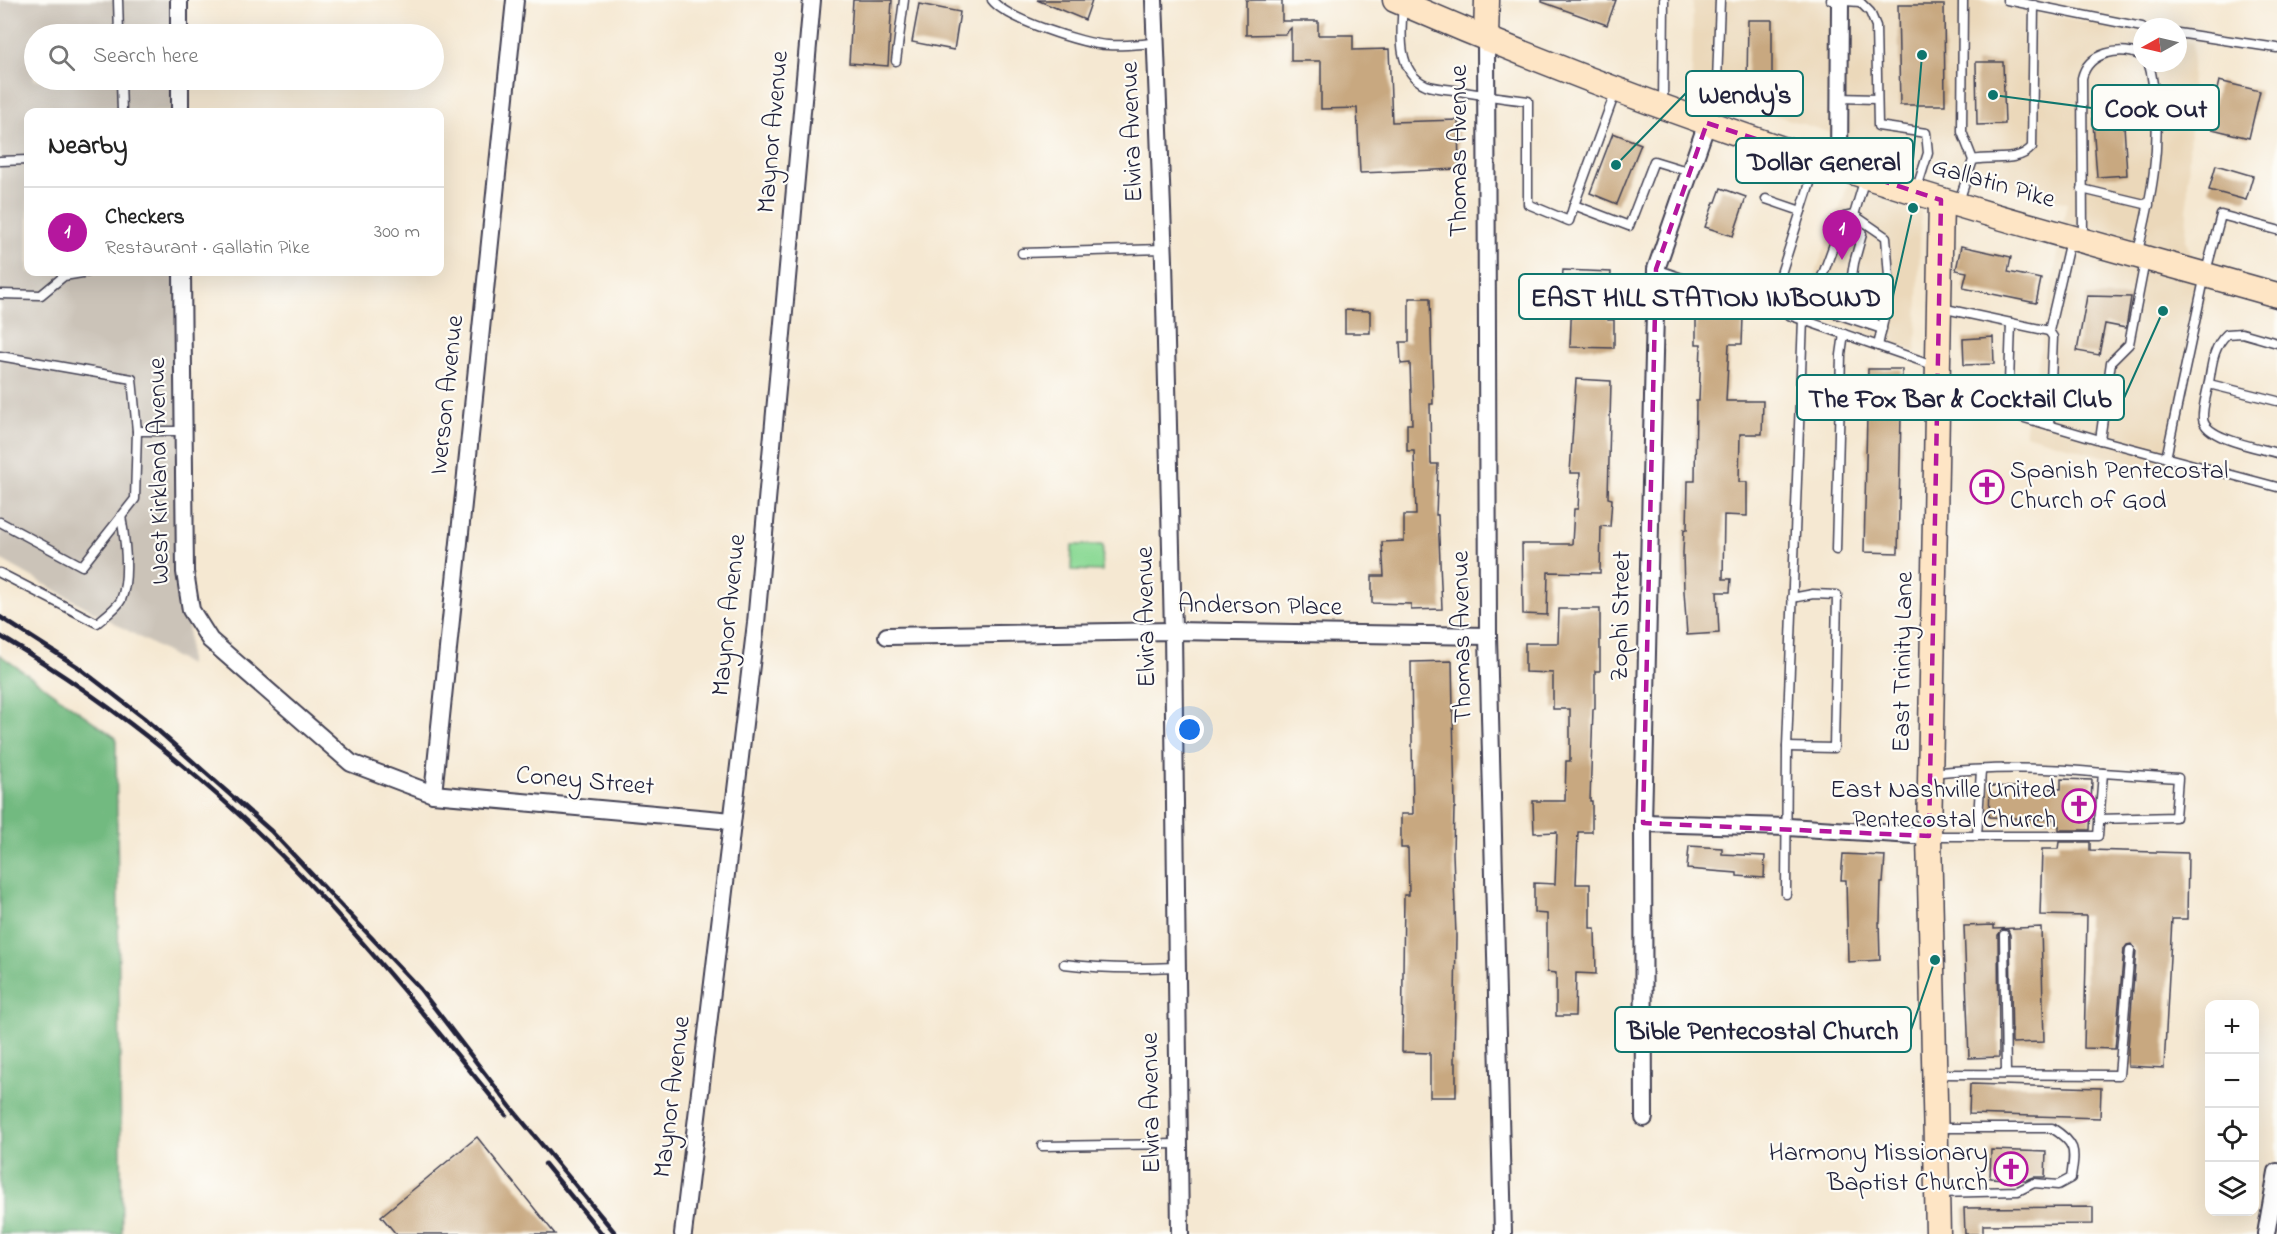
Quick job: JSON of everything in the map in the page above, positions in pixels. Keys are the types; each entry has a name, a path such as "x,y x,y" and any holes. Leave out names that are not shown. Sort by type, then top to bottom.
{"main road":[{"path":"1485,39 1487,0"},
{"name":"Gallatin Pike","path":"1401,1 1485,39 1663,107 1828,164 1950,202 2277,295"},
{"name":"East Trinity Lane","path":"1938,1234 1929,836 1939,307 1950,202"}],"street":[{"path":"179,0 179,24"},
{"name":"Iverson Avenue","path":"433,794 515,0"},
{"name":"Maynor Avenue","path":"683,1234 756,623 812,0"},
{"name":"Elvira Avenue","path":"1154,0 1173,631 1180,1234"},
{"path":"1828,164 1839,98 1837,1"},
{"name":"Thomas Avenue","path":"1485,39 1488,636 1503,1234"},
{"path":"180,90 180,108"},
{"name":"Zophi Street","path":"1644,1118 1643,824 1656,269 1707,123"},
{"name":"West Kirkland Avenue","path":"182,276 185,572 191,610 210,640 351,764 433,794"},
{"name":"Anderson Place","path":"887,636 1173,631 1488,636"},
{"name":"Coney Street","path":"433,794 732,820"},
{"path":"1643,824 1788,827 1929,836"},
{"path":"2266,1234 2277,1172"}],"lane":[{"path":"118,0 119,24"},
{"path":"896,60 904,0"},
{"path":"992,0 1011,15 1089,42 1109,45 1155,43"},
{"path":"1663,107 1664,0"},
{"path":"1707,123 1717,82 1720,0"},
{"path":"1963,0 1962,132 1973,160"},
{"path":"2007,0 2133,25"},
{"path":"1401,1 1403,55 1410,71 1425,84 1486,97 1528,101 1528,204 1569,220 1616,89"},
{"path":"1837,1 1860,2 1870,12 1876,26 1878,126 1926,133 1928,153 1916,192"},
{"path":"1950,202 1973,160 2013,158 2026,153 2032,147 2034,5"},
{"path":"2187,34 2277,48"},
{"path":"2049,331 2077,238 2082,189 2082,78 2084,70 2097,57 2109,53 2133,52"},
{"path":"2100,440 2111,362 2129,344 2155,172 2156,103 2150,72"},
{"path":"121,90 122,108"},
{"path":"1839,98 1876,99"},
{"path":"0,161 24,160"},
{"path":"1574,205 1629,226 1654,161 1690,172"},
{"path":"1779,280 1801,211 1828,164"},
{"path":"1866,176 1854,215 1862,234 1854,263 1850,294 1861,311 1882,329"},
{"path":"2082,189 2149,205"},
{"path":"1766,199 1801,211"},
{"path":"1878,346 1882,329 1890,290 1886,237 1854,215 1844,217 1819,285 1820,302 1828,311 1882,329"},
{"path":"2166,458 2205,275 2221,215 2277,230"},
{"path":"1022,253 1163,249"},
{"path":"1656,269 1938,366"},
{"path":"0,294 40,295 64,276"},
{"path":"1939,307 2049,331 2053,337 2049,425"},
{"path":"1786,894 1787,747 1803,319"},
{"path":"2008,413 2011,323"},
{"path":"2277,343 2242,333 2227,334 2218,343 2203,420 2209,430 2224,438 2277,453"},
{"path":"1836,550 1841,355 1844,334"},
{"path":"0,356 132,379 137,431 135,499 82,566 0,522"},
{"path":"2209,384 2277,401"},
{"path":"1938,393 2100,440 2277,487"},
{"path":"137,431 184,431"},
{"path":"0,573 97,623 120,601 125,573 126,547 121,516"},
{"path":"1787,747 1834,748 1837,595 1813,594 1792,598"},
{"path":"1977,836 1981,770"},
{"path":"1930,773 1981,770 2075,770 2178,778 2175,817 2100,819"},
{"path":"1929,836 2098,836 2103,773"},
{"path":"2004,935 2006,1074"},
{"path":"1934,1074 2119,1075 2130,950"},
{"path":"1064,964 1121,969 1176,967"},
{"path":"1936,1128 2052,1128 2068,1138 2075,1151 2071,1178 2058,1185 2034,1183 2018,1191 1937,1192"},
{"path":"1042,1146 1178,1144"}],"highlighted area":[{"path":"1707,123 1941,200 1929,836 1643,823 1656,269"}],"shaded area":[{"path":"0,0 185,0 185,24 24,24 24,90 185,90 185,108 24,108 24,276 186,276 189,665 0,559"},
{"path":"1693,0 1978,0 2133,31 2133,72 2187,72 2187,42 2193,43 2186,241 2206,300 2168,475 2025,434 2067,203 1923,160 1916,352 1802,311 1863,143 1692,89"}],"green space":[{"path":"1072,545 1103,545 1102,571 1071,570"},
{"path":"0,655 116,738 122,1234 0,1234"}],"building":[{"path":"853,0 892,0 888,66 849,63"},
{"path":"1037,0 1092,0 1085,20"},
{"path":"1246,0 1282,0 1282,21 1318,21 1318,35 1353,35 1353,50 1389,49 1392,122 1458,120 1459,169 1360,173 1357,108 1321,109 1321,61 1291,61 1291,28 1285,34 1246,35"},
{"path":"1542,0 1616,0 1607,25 1542,2"},
{"path":"919,4 960,12 954,50 912,42"},
{"path":"1898,5 1944,5 1945,105 1900,105"},
{"path":"1748,20 1772,20 1772,83 1747,83"},
{"path":"1976,62 2003,62 2005,124 1977,125"},
{"path":"2219,81 2260,91 2249,138 2208,128"},
{"path":"2123,108 2127,175 2097,177 2092,109"},
{"path":"1613,133 1641,144 1617,204 1590,193"},
{"path":"2216,165 2253,176 2246,200 2209,190"},
{"path":"1721,188 1746,197 1733,236 1705,227"},
{"path":"1961,246 2011,257 2008,272 2041,279 2036,303 1963,288 1967,272 1956,270"},
{"path":"1563,270 1611,272 1608,320 1614,320 1614,348 1570,347 1572,297 1561,297"},
{"path":"2087,296 2131,297 2126,328 2105,324 2099,355 2077,351"},
{"path":"1409,298 1430,298 1433,404 1430,404 1431,464 1438,464 1436,515 1438,515 1442,609 1411,610 1411,604 1372,603 1372,576 1384,576 1382,542 1404,541 1404,515 1416,515 1414,451 1407,451 1407,424 1412,424 1410,363 1401,364 1400,342 1409,342"},
{"path":"1345,310 1370,311 1370,333 1345,333"},
{"path":"1696,317 1743,317 1742,344 1729,344 1726,401 1763,401 1762,434 1740,434 1739,482 1747,482 1747,516 1724,515 1723,579 1731,579 1730,592 1717,592 1719,633 1687,635 1683,553 1684,529 1687,530 1688,481 1695,481 1696,401 1699,401 1701,344 1696,344"},
{"path":"1993,337 1994,364 1964,365 1963,339"},
{"path":"1868,369 1902,369 1898,553 1864,552"},
{"path":"1576,379 1611,381 1608,498 1612,499 1610,527 1601,526 1600,573 1548,572 1547,615 1523,614 1522,544 1572,544 1574,509 1578,509 1580,473 1570,473"},
{"path":"1559,609 1600,609 1600,671 1595,671 1595,709 1593,709 1590,801 1592,801 1592,832 1578,832 1576,884 1590,884 1590,928 1595,928 1596,974 1576,973 1575,1016 1556,1016 1556,973 1547,972 1547,914 1534,913 1534,883 1555,884 1557,832 1534,833 1533,801 1565,801 1566,761 1570,761 1570,709 1553,709 1553,673 1525,672 1525,643 1558,643"},
{"path":"1452,661 1456,1097 1430,1097 1430,1053 1402,1052 1404,895 1409,895 1408,848 1401,848 1401,814 1413,814 1411,662"},
{"path":"2061,779 2092,780 2090,830 2059,830 2059,820 1989,817 1990,786 2061,789"},
{"path":"2059,842 2090,842 2090,850 2188,853 2187,919 2172,919 2164,1068 2128,1066 2136,951 2131,944 2124,949 2115,1049 2084,1048 2087,916 2040,915 2042,849 2058,849"},
{"path":"1689,846 1722,848 1722,854 1765,856 1764,878 1737,876 1737,873 1687,869"},
{"path":"1843,854 1885,856 1879,922 1880,960 1848,962 1846,880 1841,880"},
{"path":"1994,925 1994,929 2041,927 2044,1042 2012,1043 2010,935 2008,930 2003,929 1998,935 1999,1057 1969,1058 1964,926"},
{"path":"1970,1084 2101,1088 2100,1118 1969,1114"},
{"path":"477,1137 555,1234 396,1234 381,1216"},
{"path":"1991,1150 2046,1152 2045,1177 2026,1180 1990,1178"},
{"path":"2093,1207 2093,1224 1983,1225 1983,1234 1965,1234 1964,1208"}],"railway":[{"path":"0,617 78,667 144,718 271,831 420,989 513,1110 616,1234"},
{"path":"0,636 88,693 131,725 214,792 253,828 350,929 506,1115"},
{"path":"545,1164 602,1234"}],"place":[{"name":"Dollar General","path":"1922,55"},
{"name":"Cook Out","path":"1993,95"},
{"name":"Wendy's","path":"1616,165"},
{"name":"EAST HILL STATION INBOUND","path":"1913,208"},
{"name":"Checkers","path":"1842,260"},
{"name":"The Fox Bar & Cocktail Club","path":"2163,311"},
{"name":"Spanish Pentecostal Church of God","path":"1987,487"},
{"name":"East Nashville United Pentecostal Church","path":"2079,806"},
{"name":"Bible Pentecostal Church","path":"1935,960"},
{"name":"Harmony Missionary Baptist Church","path":"2011,1169"}]}
